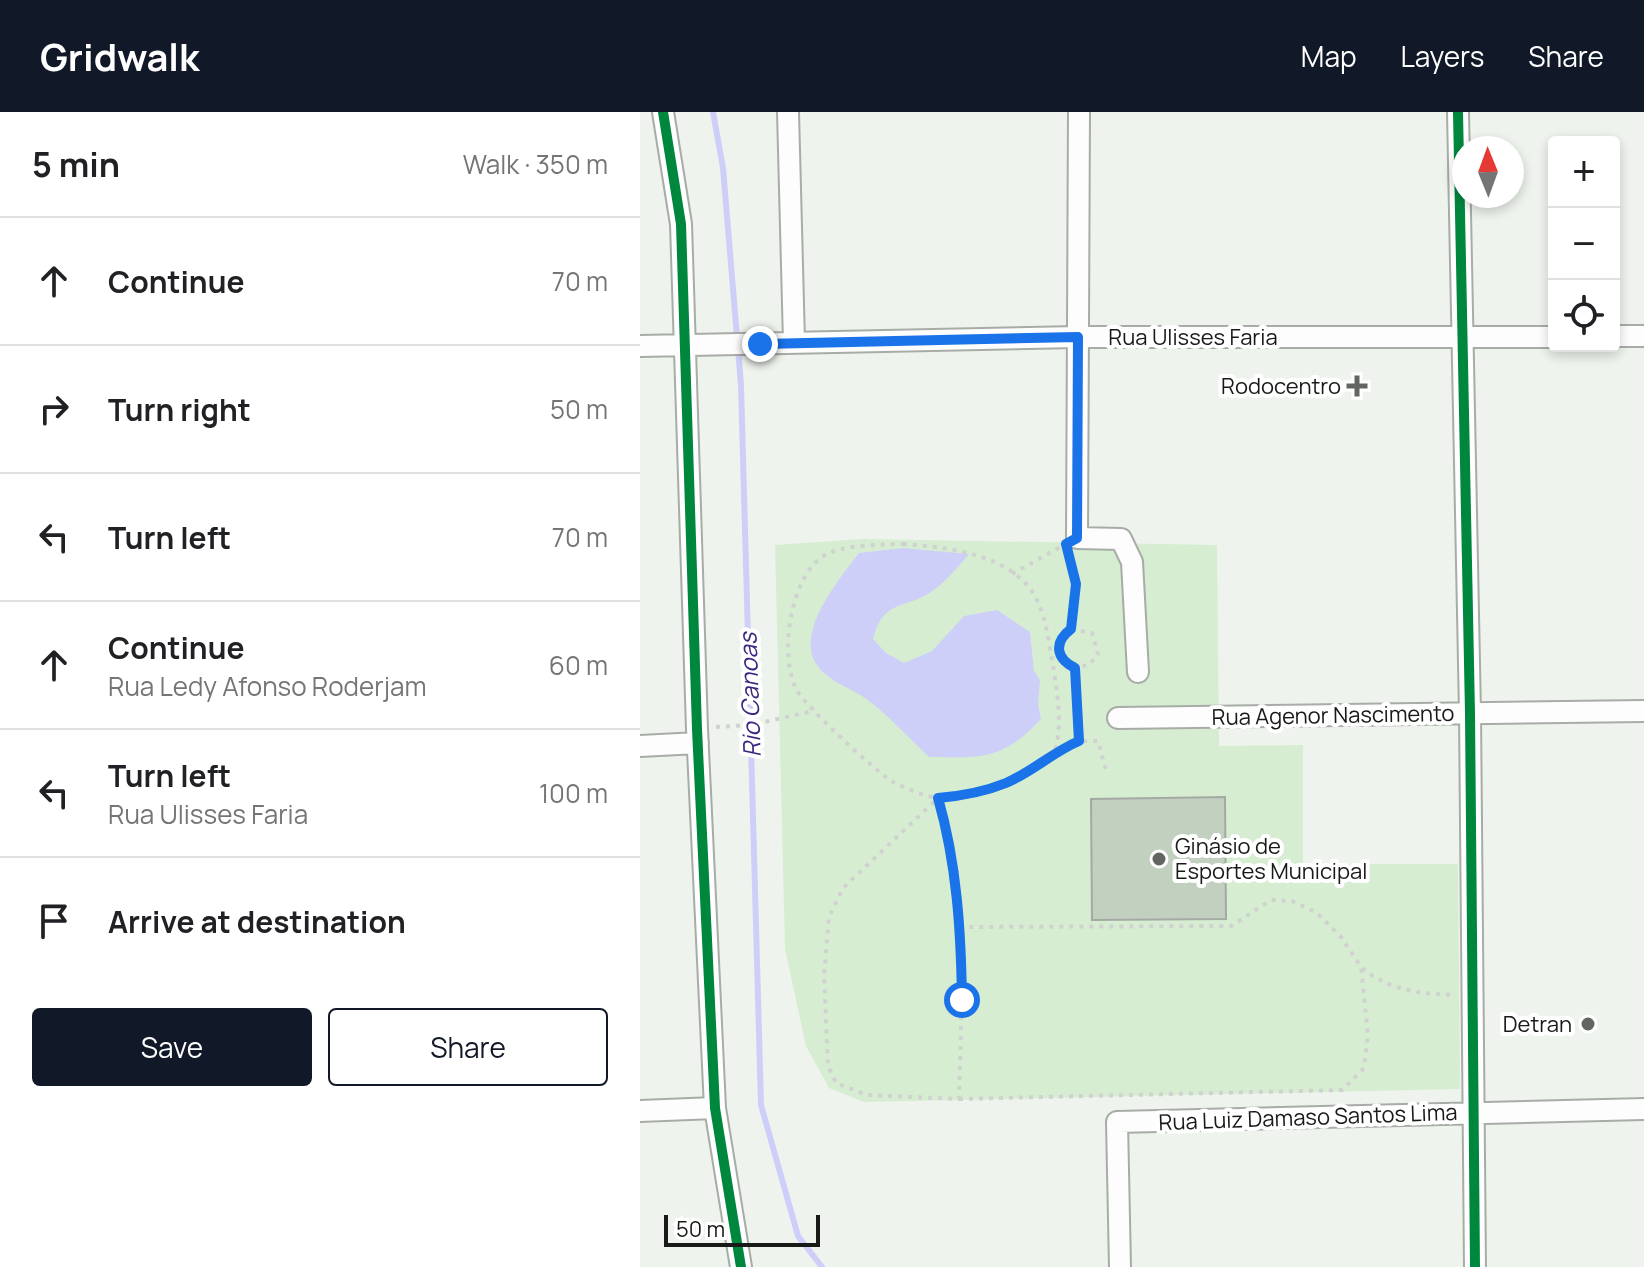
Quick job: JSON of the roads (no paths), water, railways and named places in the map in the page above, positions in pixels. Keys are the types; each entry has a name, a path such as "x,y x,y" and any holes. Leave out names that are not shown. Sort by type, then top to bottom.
{"street":[{"path":"663,112 681,224 693,344 698,736 715,1108 741,1267"},
{"path":"788,112 794,342"},
{"path":"1079,112 1077,538 1121,539 1132,562 1138,672"},
{"path":"1458,112 1460,339 1470,713 1475,1267"},
{"path":"1620,336 1644,336"},
{"name":"Rua Ulisses Faria","path":"640,346 1078,337 1548,337"},
{"name":"Rua Agenor Nascimento","path":"1118,718 1644,711"},
{"path":"640,746 698,736"},
{"path":"640,1111 715,1108"},
{"name":"Rua Luiz Damaso Santos Lima","path":"1120,1267 1117,1122 1644,1109"}],"water":[{"path":"903,548 969,554 934,590 894,608 882,618 873,639 886,653 904,663 932,651 964,616 997,610 1030,632 1034,671 1040,680 1038,704 1041,719 1003,749 978,756 929,757 890,719 859,694 831,679 815,662 811,649 816,620 823,604 859,553"}],"waterway":[{"name":"Rio Canoas","path":"713,112 723,168 741,385 761,1105 798,1236 822,1267"}],"place":[{"name":"Rodocentro","path":"1357,386"},
{"name":"Ginásio de Esportes Municipal","path":"1159,859"},
{"name":"Detran","path":"1588,1024"}]}
